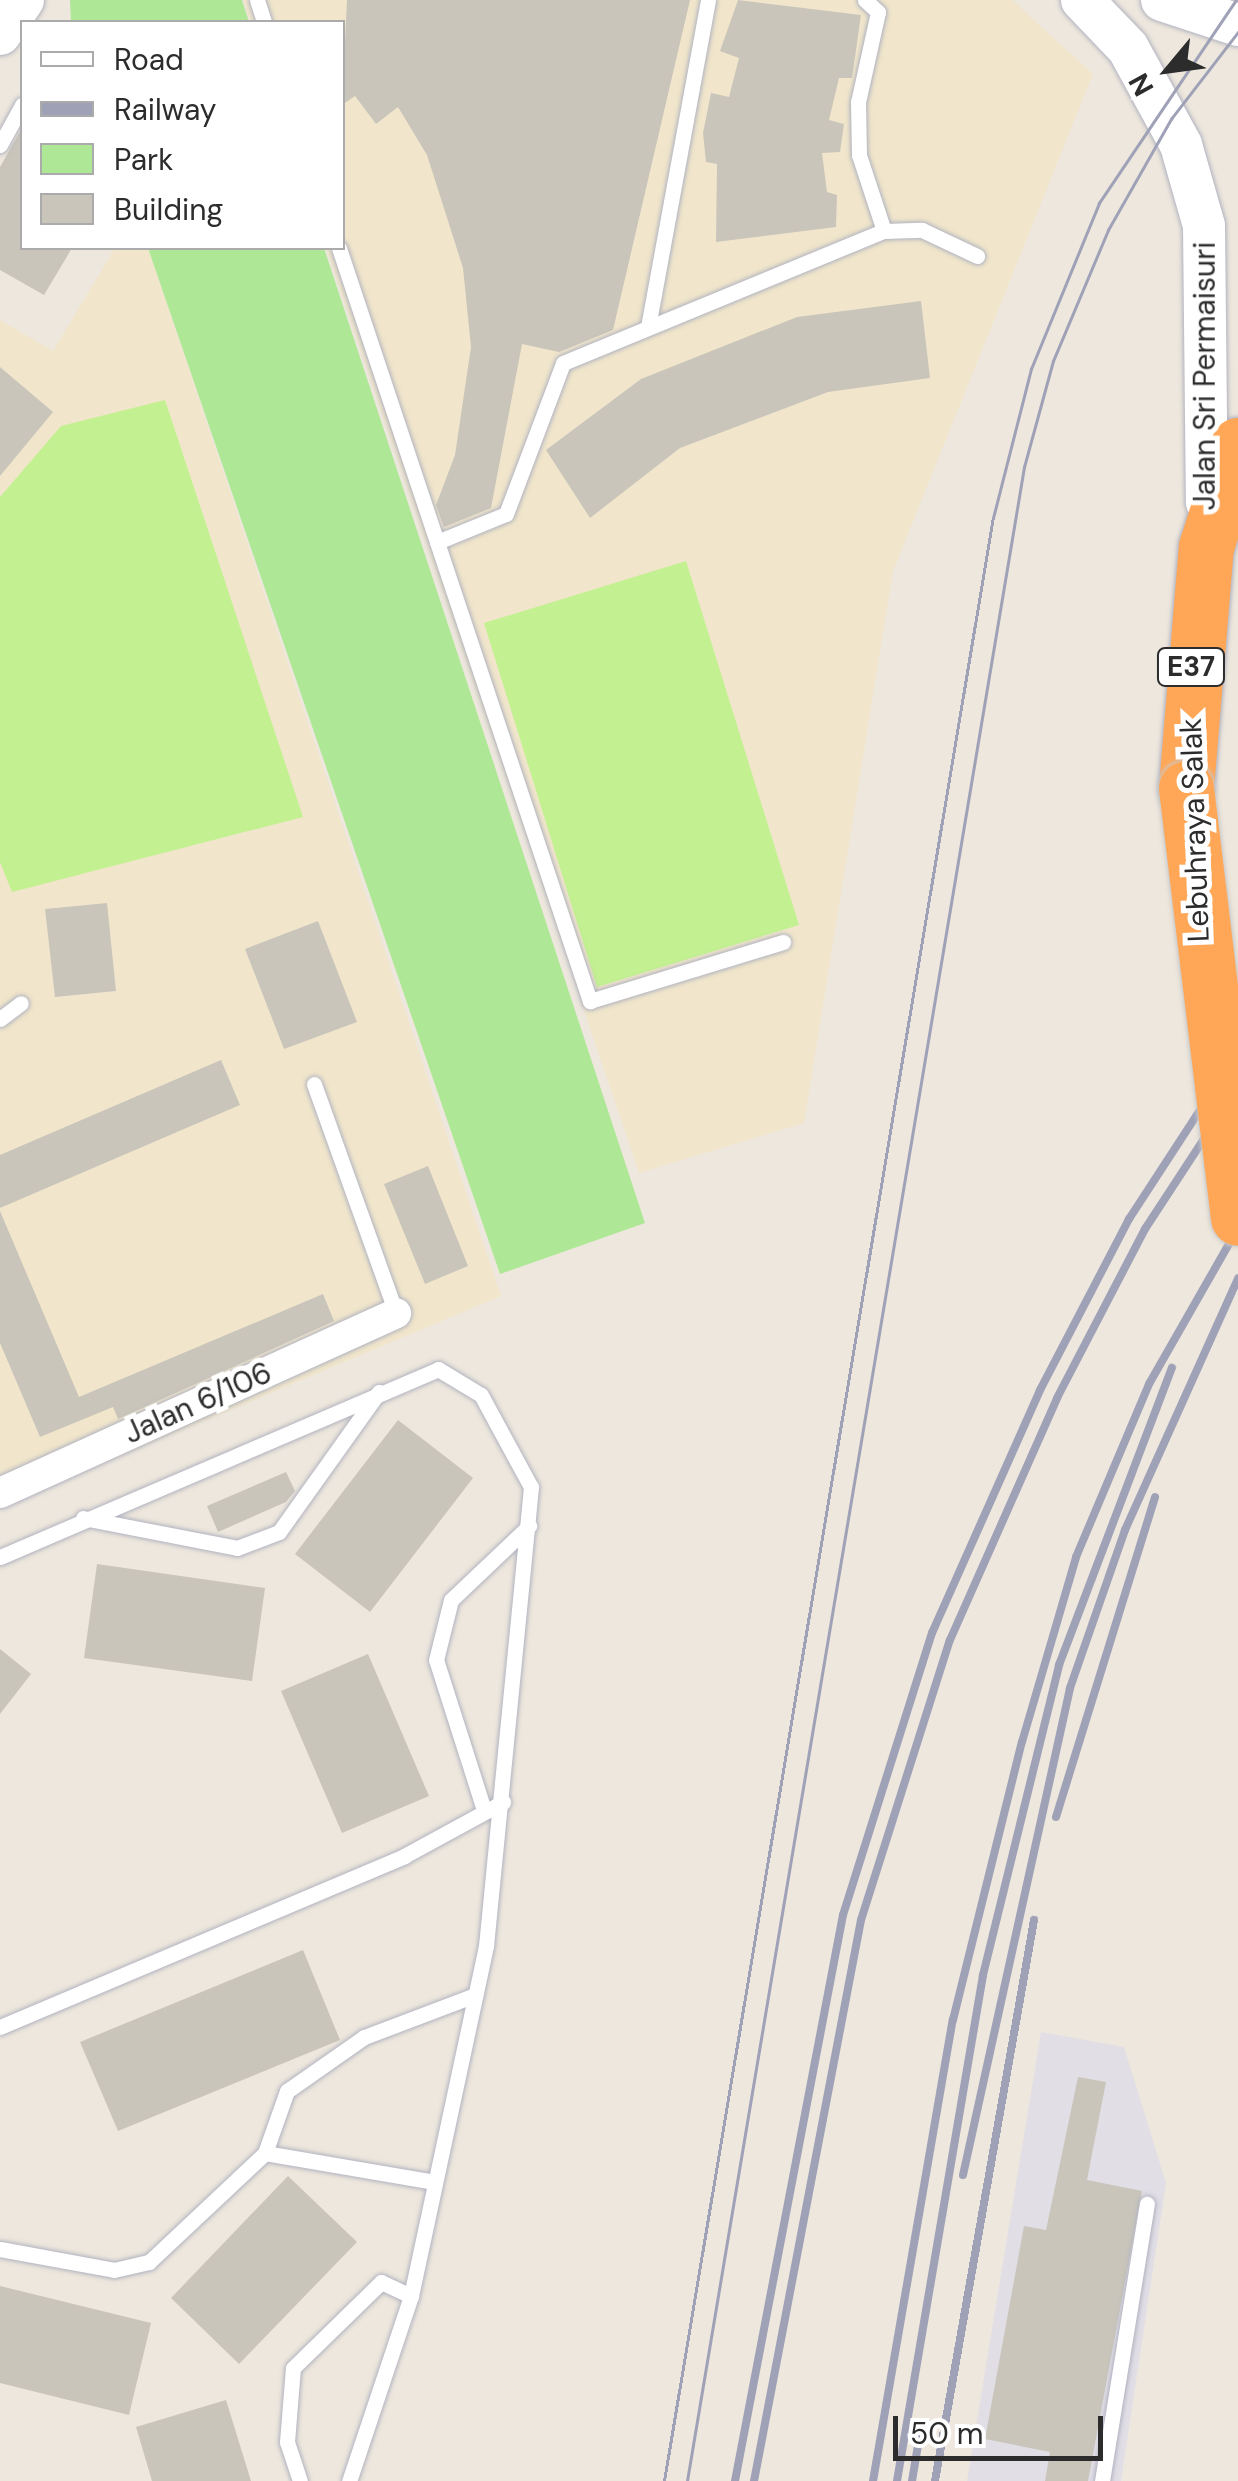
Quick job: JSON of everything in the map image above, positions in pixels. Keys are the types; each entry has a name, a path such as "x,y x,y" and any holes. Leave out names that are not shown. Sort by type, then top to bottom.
{"highway":[{"name":"Lebuhraya Salak","path":"1238,445 1206,547 1186,788 1238,1218"}],"main road":[{"path":"0,34 22,0"},
{"name":"Jalan Sri Permaisuri","path":"1082,0 1128,48 1181,145 1204,226 1206,547"},
{"path":"1162,0 1238,25"}],"street":[{"name":"Jalan 6/106","path":"0,1493 396,1314"}],"lane":[{"path":"648,327 708,0"},
{"path":"864,0 878,12 858,102 859,155 884,231"},
{"path":"0,145 20,109"},
{"path":"437,542 506,514 563,363 884,231 922,230 977,256"},
{"path":"340,250 590,1001 783,942"},
{"path":"0,1019 21,1003"},
{"path":"314,1084 396,1314"},
{"path":"0,1557 381,1389 438,1370 481,1395 530,1488 503,1802 475,1996 411,2296 350,2481"},
{"path":"83,1518 237,1548 279,1532 381,1389"},
{"path":"484,1810 436,1660 451,1600 529,1526"},
{"path":"0,2027 404,1856 503,1802"},
{"path":"0,2249 114,2270 149,2262 265,2152 287,2091 364,2037 475,1996"},
{"path":"265,2152 435,2182"},
{"path":"1102,2481 1146,2204"},
{"path":"300,2481 287,2442 294,2368 381,2282 411,2296"}],"shaded area":[{"path":"243,0 1012,0 1093,74 893,571 804,1123 639,1173 327,250 345,250 345,20 249,20"},
{"path":"114,250 149,250 501,1296 0,1507 0,320 53,351"},
{"path":"1041,2032 1124,2047 1166,2183 1121,2481 967,2481"}],"green space":[{"path":"70,0 242,0 248,20 71,20"},
{"path":"149,250 325,250 645,1223 500,1274"},
{"path":"165,400 303,817 12,892 0,862 0,497 61,426"},
{"path":"686,561 799,925 597,987 484,623"}],"building":[{"path":"347,0 690,0 613,330 559,352 522,344 491,508 444,527 436,505 455,455 471,347 463,268 427,155 398,107 376,124 355,96 345,103"},
{"path":"738,0 861,15 852,78 839,78 829,120 844,124 840,152 822,153 827,192 837,195 836,227 716,242 717,164 706,162 703,133 711,93 729,97 739,58 720,51"},
{"path":"20,132 20,250 71,250 44,295 0,270 0,167"},
{"path":"921,301 930,378 828,392 680,448 590,518 546,450 641,379 797,317"},
{"path":"0,367 53,412 0,476"},
{"path":"107,903 116,991 55,997 45,909"},
{"path":"318,921 357,1022 284,1049 245,949"},
{"path":"221,1060 240,1105 0,1208 0,1155"},
{"path":"428,1166 468,1266 425,1284 384,1184"},
{"path":"0,1211 79,1397 323,1294 334,1321 118,1419 113,1407 40,1437 0,1343"},
{"path":"398,1420 473,1478 370,1612 295,1554"},
{"path":"286,1472 295,1491 286,1502 218,1532 207,1506"},
{"path":"97,1564 265,1588 252,1681 84,1658"},
{"path":"0,1649 31,1674 0,1714"},
{"path":"368,1654 429,1796 342,1833 281,1691"},
{"path":"303,1950 340,2040 118,2131 80,2042"},
{"path":"1078,2077 1106,2082 1087,2180 1142,2191 1088,2481 1045,2481 1050,2452 985,2439 1024,2226 1046,2230"},
{"path":"288,2176 357,2242 239,2364 171,2298"},
{"path":"0,2286 151,2323 129,2415 0,2383"},
{"path":"226,2400 251,2481 152,2481 136,2427"}],"tram line":[{"path":"664,2481 993,518 1031,369 1099,203 1236,0"},
{"path":"687,2481 1024,467 1053,361 1108,230 1171,119 1238,32"}],"railway":[{"path":"735,2481 843,1915 932,1633 1040,1390 1129,1219 1238,1052"},
{"path":"754,2481 861,1920 950,1640 1057,1398 1145,1229 1238,1087"},
{"path":"873,2481 953,2020 1022,1742 1076,1557 1149,1384 1238,1228"},
{"path":"963,2175 1070,1688 1125,1530 1238,1278"},
{"path":"897,2481 983,1975 1059,1665 1172,1368"},
{"path":"1056,1817 1155,1497"},
{"path":"935,2481 1034,1920"},
{"path":"912,2481 921,2427"}]}
